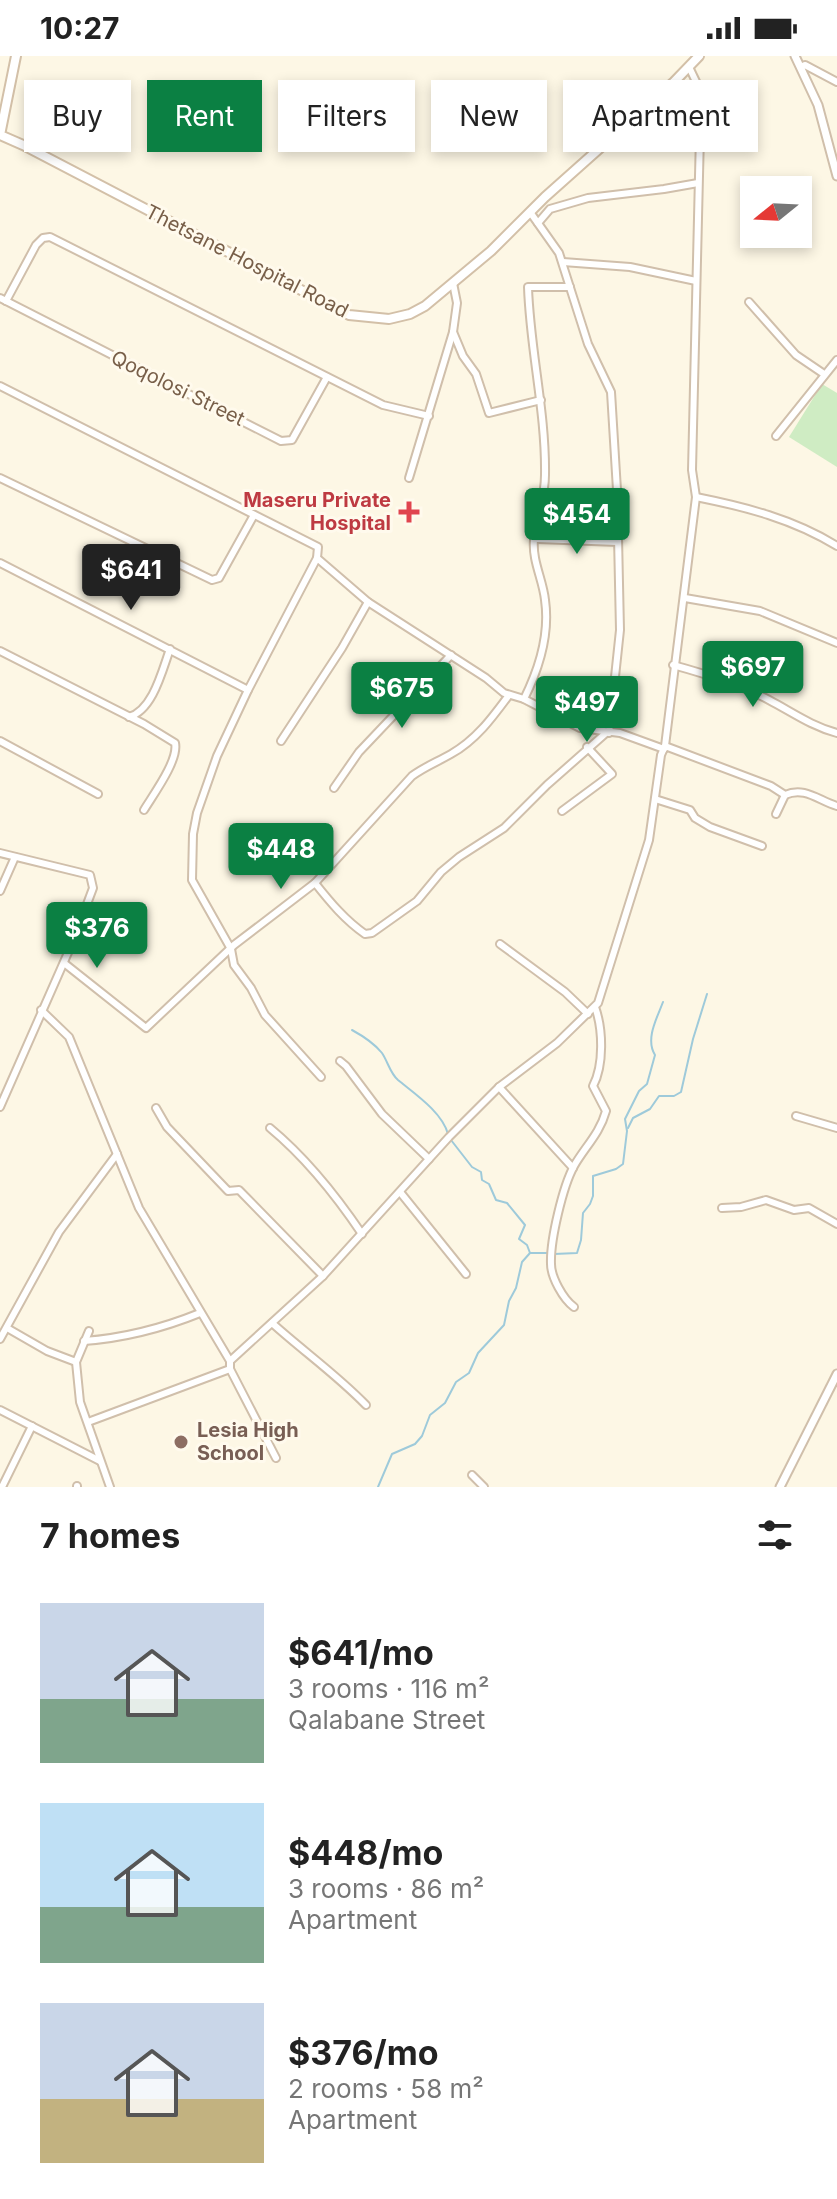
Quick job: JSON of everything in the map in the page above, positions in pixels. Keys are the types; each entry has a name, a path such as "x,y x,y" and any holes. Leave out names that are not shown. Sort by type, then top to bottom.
{"main road":[{"path":"0,136 16,56"},
{"name":"Thetsane Hospital Road","path":"0,136 349,315 389,319 410,314 491,251 699,56"}],"street":[{"path":"795,56 818,105 836,173"},
{"path":"801,67 805,65 837,82"},
{"path":"230,1361 323,1276 499,1087 557,1043 598,1003 649,840 685,598 688,541 696,497 692,470 701,92 689,67"},
{"path":"538,223 550,209 588,198 698,183"},
{"path":"315,883 339,912 365,934 372,933 417,901 441,872 459,857 504,828 587,747 607,733 620,630 611,392 588,344 563,262 530,212"},
{"path":"3,300 36,245 43,238 50,237 230,325 383,405 429,416"},
{"path":"563,262 630,267 696,281"},
{"path":"409,478 453,332 457,303 453,283"},
{"path":"524,699 538,667 545,637 546,601 536,571 534,540 537,539 545,475 541,400 528,287 570,287"},
{"name":"Qoqolosi Street","path":"3,300 281,441 292,440 327,377"},
{"path":"749,302 796,355 824,374"},
{"path":"453,332 463,356 476,374 489,413 541,400"},
{"path":"776,436 837,360"},
{"path":"0,386 318,547 317,558 217,756 197,813 193,834 192,880 231,949 234,965 265,1015 321,1077"},
{"path":"0,478 212,580 219,578 254,515"},
{"path":"696,497 749,507 809,529 837,546"},
{"path":"537,539 618,542"},
{"path":"317,558 368,602 509,695 524,699 580,728 620,733 771,786 785,795"},
{"path":"0,563 248,690"},
{"path":"685,598 760,611 837,643"},
{"path":"281,741 368,602"},
{"path":"129,717 136,715 146,703 170,649"},
{"path":"0,651 175,743 176,749 144,810"},
{"path":"334,788 359,752 451,655"},
{"path":"673,665 745,689 803,721 837,733"},
{"path":"64,963 146,1028 231,949 315,883 412,776 451,754 479,733 509,695"},
{"path":"0,741 98,794"},
{"path":"562,811 612,774 587,747"},
{"path":"776,814 785,795 793,791 805,792 837,806"},
{"path":"655,799 690,810 695,818 710,827 762,846"},
{"path":"0,853 90,875 93,888 64,963 0,1107"},
{"path":"0,891 15,857"},
{"path":"500,944 565,992 588,1014"},
{"path":"574,1307 566,1301 550,1267 564,1189 573,1168 602,1125 606,1111 593,1086 598,1077 600,1030 595,1007"},
{"path":"41,1010 69,1037 151,1232 230,1361 230,1369 276,1458"},
{"path":"340,1061 382,1114 429,1159"},
{"path":"499,1087 573,1168"},
{"path":"156,1108 167,1127 228,1191 239,1190 323,1276"},
{"path":"796,1116 837,1128"},
{"path":"270,1128 289,1145 348,1213 362,1234"},
{"path":"0,1339 59,1232 117,1154"},
{"path":"400,1192 466,1274"},
{"path":"722,1208 741,1207 766,1200 794,1210 809,1208 837,1224"},
{"path":"84,1341 107,1340 167,1326 200,1313"},
{"path":"272,1323 337,1375 366,1405"},
{"path":"7,1328 47,1351 76,1362"},
{"path":"89,1331 76,1362 80,1402 110,1487"},
{"path":"88,1422 230,1369"},
{"path":"780,1487 837,1374"},
{"path":"0,1410 101,1462"},
{"path":"2,1487 32,1426"},
{"path":"472,1475 484,1487"}],"green space":[{"path":"822,384 837,393 837,467 789,437"}],"waterway":[{"path":"628,1128 633,1118 650,1109 659,1096 674,1096 681,1092 707,994"},
{"path":"554,1254 577,1253 583,1213 593,1196 593,1176 623,1164 627,1131 625,1119 639,1091 647,1084 655,1055 652,1035 663,1002"},
{"path":"352,1030 379,1049 395,1077 434,1111 448,1134"},
{"path":"378,1487 392,1454 415,1444 422,1436 430,1415 445,1403 456,1382 469,1373 478,1353 504,1325 522,1262 530,1253 527,1245 519,1239 525,1225 507,1203 496,1200 489,1184 482,1180 481,1172 472,1167 451,1140"},
{"path":"530,1253 547,1253"}],"place":[{"name":"Maseru Private Hospital","path":"409,512"},
{"name":"Lesia High School","path":"181,1442"}]}
